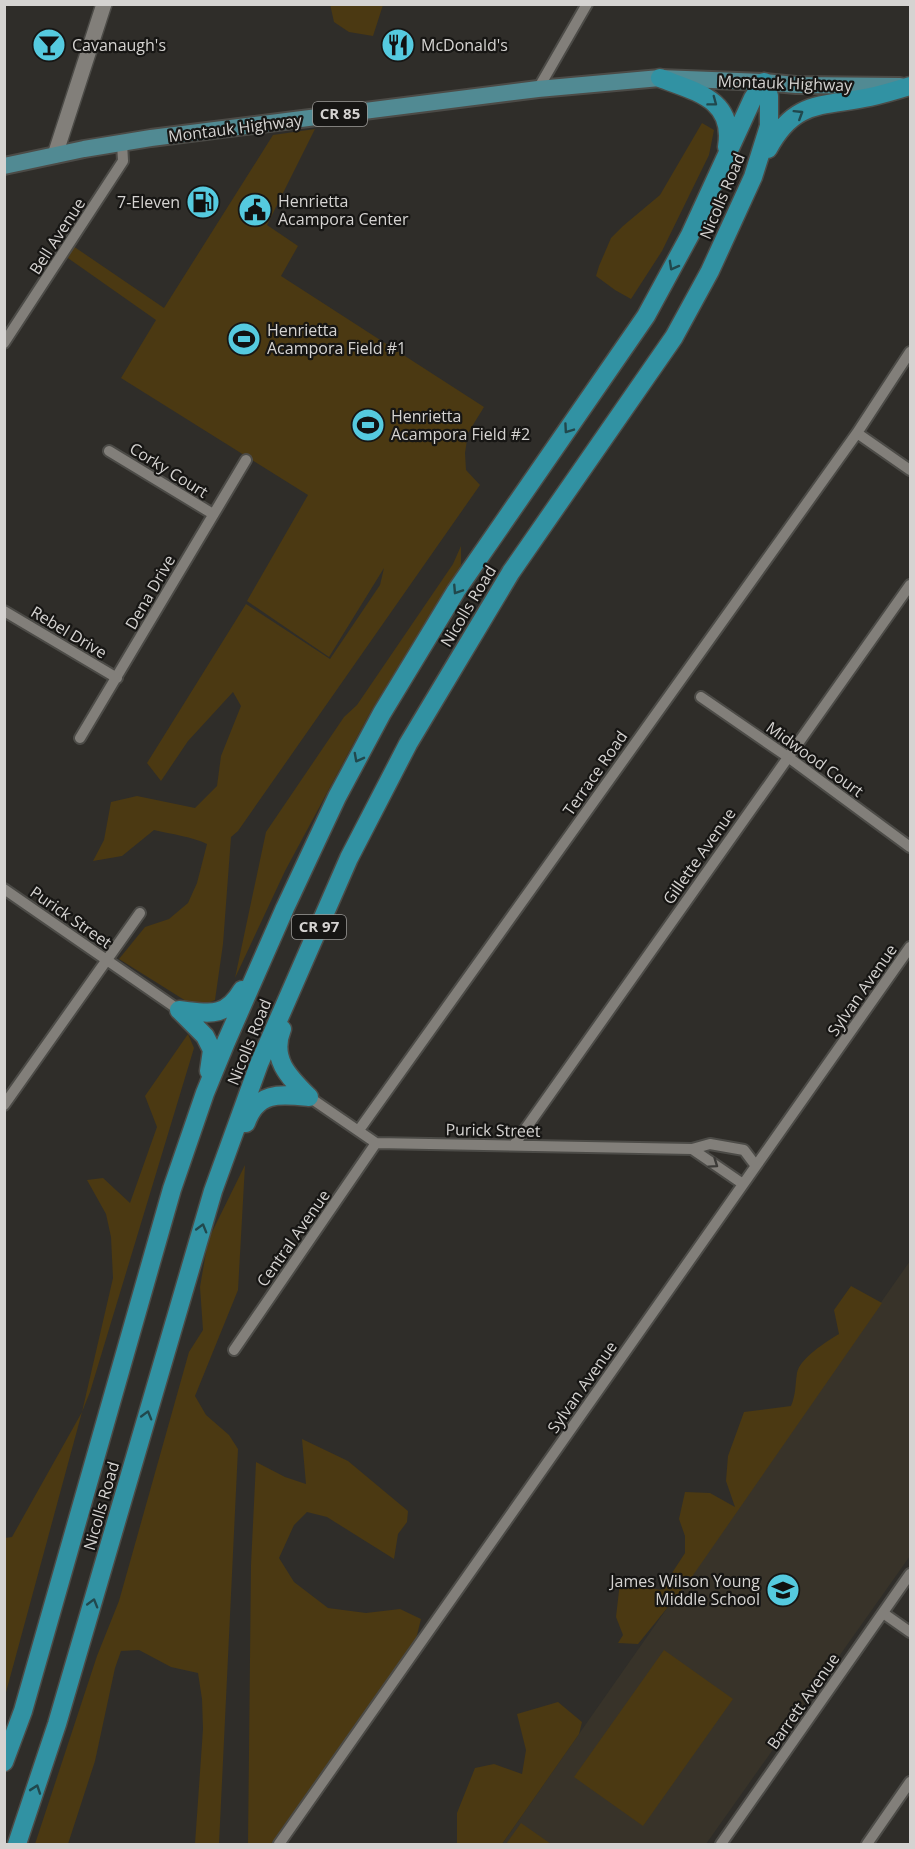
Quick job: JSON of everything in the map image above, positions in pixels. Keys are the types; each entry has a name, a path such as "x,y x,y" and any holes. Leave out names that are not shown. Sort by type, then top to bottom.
{"highway":[{"path":"660,78 700,93 721,108 726,117 729,135 725,158"},
{"name":"Nicolls Road","path":"4,1762 22,1711 172,1190 205,1093 265,952 337,797 382,713 456,591 646,316 690,235 753,98 764,82"},
{"name":"Nicolls Road","path":"17,1845 57,1724 213,1191 259,1064 349,858 408,744 511,572 674,337 710,271 753,177 769,126 769,96 764,82"},
{"path":"753,177 775,137 796,115 811,107 869,97 910,86"},
{"path":"179,1010 214,1013 225,1009 237,999 265,952"},
{"path":"289,994 292,1004 277,1042 280,1061 289,1077 309,1097"},
{"path":"179,1010 205,1035 212,1050 205,1093"},
{"path":"222,1166 236,1148 249,1114 261,1100 281,1094 309,1097"}],"main road":[{"name":"Montauk Highway","path":"660,78 796,85 910,86"},
{"name":"CR 85","path":"538,89 660,78"},
{"name":"Montauk Highway","path":"4,166 122,143 538,89"}],"street":[{"path":"55,155 104,4"},
{"path":"538,89 587,4"},
{"name":"Bell Avenue","path":"4,343 123,161 122,143"},
{"name":"Terrace Road","path":"359,1130 857,433 910,352"},
{"path":"857,433 910,470"},
{"name":"Corky Court","path":"109,451 213,514"},
{"name":"Dena Drive","path":"80,738 246,460"},
{"name":"Gillette Avenue","path":"514,1145 910,585"},
{"name":"Rebel Drive","path":"4,612 117,678"},
{"name":"Midwood Court","path":"701,697 788,757 910,847"},
{"name":"Purick Street","path":"4,889 179,1010"},
{"path":"4,1105 140,913"},
{"name":"Sylvan Avenue","path":"279,1845 910,947"},
{"path":"309,1097 376,1143"},
{"name":"Purick Street","path":"376,1143 692,1149 710,1144 744,1150 756,1166"},
{"name":"Central Avenue","path":"234,1350 376,1143"},
{"path":"692,1149 743,1184"},
{"name":"Barrett Avenue","path":"721,1845 910,1574"},
{"path":"883,1613 910,1632"},
{"path":"867,1845 910,1782"}],"shaded area":[{"path":"330,4 383,4 373,36 349,32 334,22"},
{"path":"702,123 714,130 709,155 662,251 631,299 596,276 599,266 611,238 660,195"},
{"path":"315,129 267,225 298,246 281,276 484,407 468,433 465,453 466,470 480,485 238,831 231,837 223,944 215,1000 203,1005 186,1001 119,959 145,927 169,919 188,903 197,883 207,844 154,830 122,856 93,861 104,840 111,802 137,796 195,808 217,786 221,756 241,706 233,692 188,741 161,781 147,763 246,604 330,659 380,585 384,568 329,657 247,601 308,495 121,378 156,320 65,256 73,246 164,308 273,135"},
{"path":"461,546 461,565 371,711 285,871 235,978 266,832 344,717 357,705 453,564"},
{"path":"188,1034 194,1048 82,1412 113,1278 111,1237 106,1214 87,1180 103,1178 130,1203 157,1127 145,1096"},
{"path":"245,1165 238,1290 195,1396 206,1415 229,1435 238,1449 219,1844 195,1844 203,1729 198,1673 171,1667 139,1650 121,1651 115,1668 95,1761 68,1844 35,1844 97,1656 119,1601 189,1352 203,1330 200,1287 208,1240"},
{"name":"James Wilson Young Middle School","path":"910,1261 910,1556 706,1844 502,1844"},
{"path":"851,1286 882,1303 689,1581 638,1644 618,1643 623,1635 616,1617 620,1582 661,1590 685,1553 685,1536 679,1519 685,1492 710,1493 735,1507 726,1481 728,1456 744,1412 791,1406 799,1367 814,1351 839,1334 834,1310"},
{"path":"82,1412 5,1696 5,1538 12,1537"},
{"path":"302,1439 348,1461 408,1511 407,1522 398,1534 394,1559 327,1517 307,1512 294,1525 279,1558 294,1582 328,1608 366,1613 400,1609 421,1619 416,1639 271,1844 248,1844 251,1565 256,1462 285,1477 306,1484"},
{"path":"664,1650 733,1699 643,1826 574,1777"},
{"path":"558,1702 582,1722 579,1734 502,1844 457,1844 457,1813 475,1768 494,1764 522,1774 526,1750 517,1714"},
{"path":"521,1823 551,1844 506,1844"}],"place":[{"name":"Cavanaugh's","path":"49,45"},
{"name":"McDonald's","path":"398,45"},
{"name":"7-Eleven","path":"203,202"},
{"name":"Henrietta Acampora Center","path":"255,210"},
{"name":"Henrietta Acampora Field #1","path":"244,339"},
{"name":"Henrietta Acampora Field #2","path":"368,425"},
{"name":"James Wilson Young Middle School","path":"783,1590"}]}
